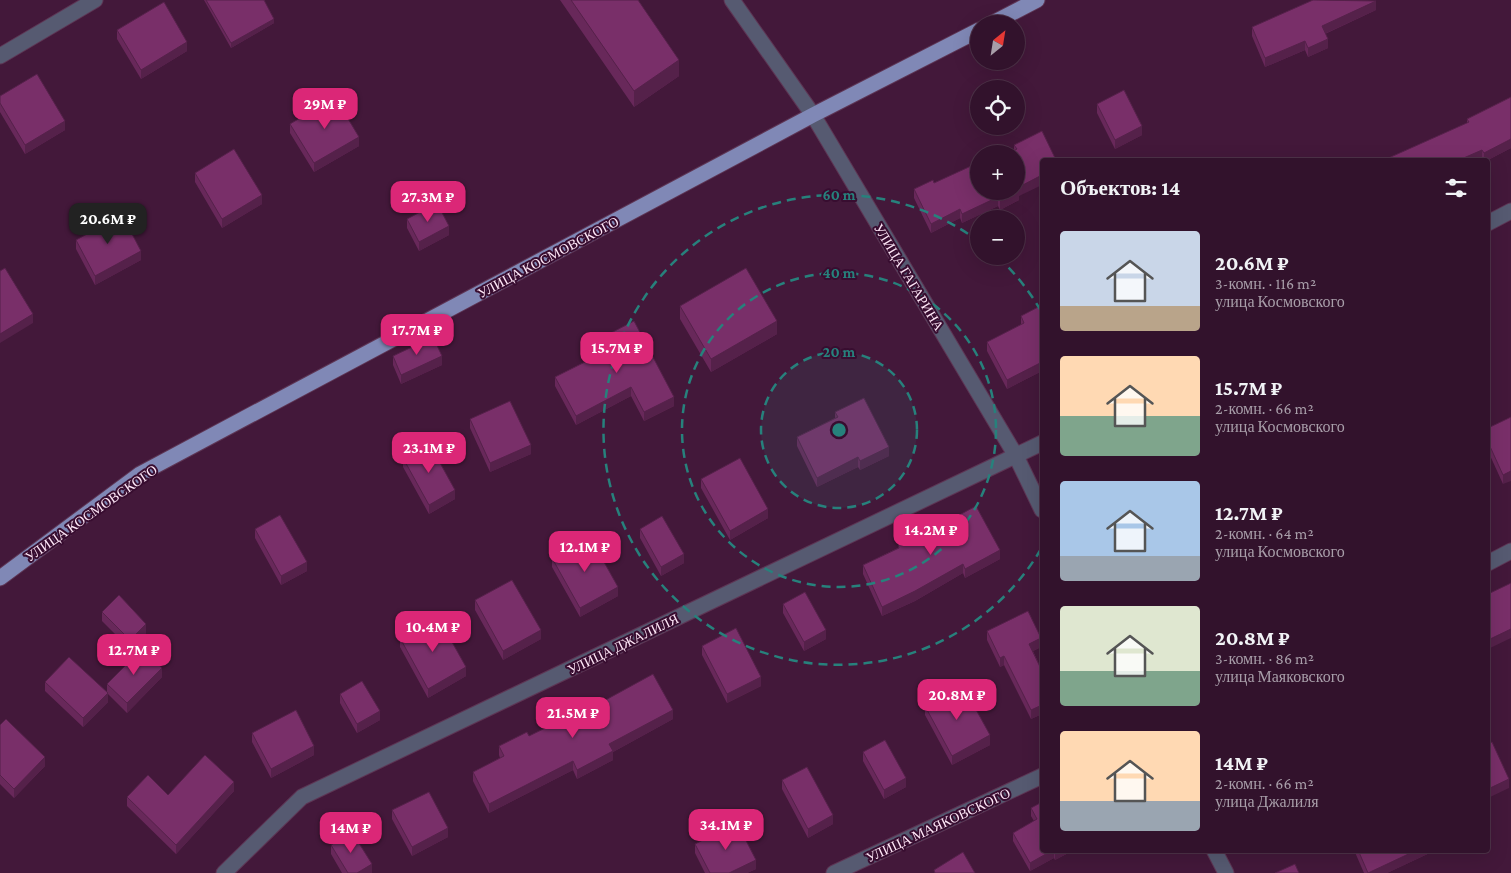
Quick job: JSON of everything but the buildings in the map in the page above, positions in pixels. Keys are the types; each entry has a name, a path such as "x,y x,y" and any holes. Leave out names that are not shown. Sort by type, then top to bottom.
{"main road":[{"path":"1008,15 1037,0"},
{"name":"УЛИЦА КОСМОВСКОГО","path":"0,578 140,474 813,115 970,35"}],"street":[{"path":"0,56 96,0"},
{"name":"УЛИЦА ГАГАРИНА","path":"732,0 813,115 1016,456 1040,506"},
{"path":"1490,221 1511,211"},
{"name":"УЛИЦА ДЖАЛИЛЯ","path":"224,873 302,797 1040,444"},
{"path":"1490,562 1511,551"},
{"name":"УЛИЦА МАЯКОВСКОГО","path":"834,873 1040,777"},
{"path":"1216,853 1226,873"}]}
